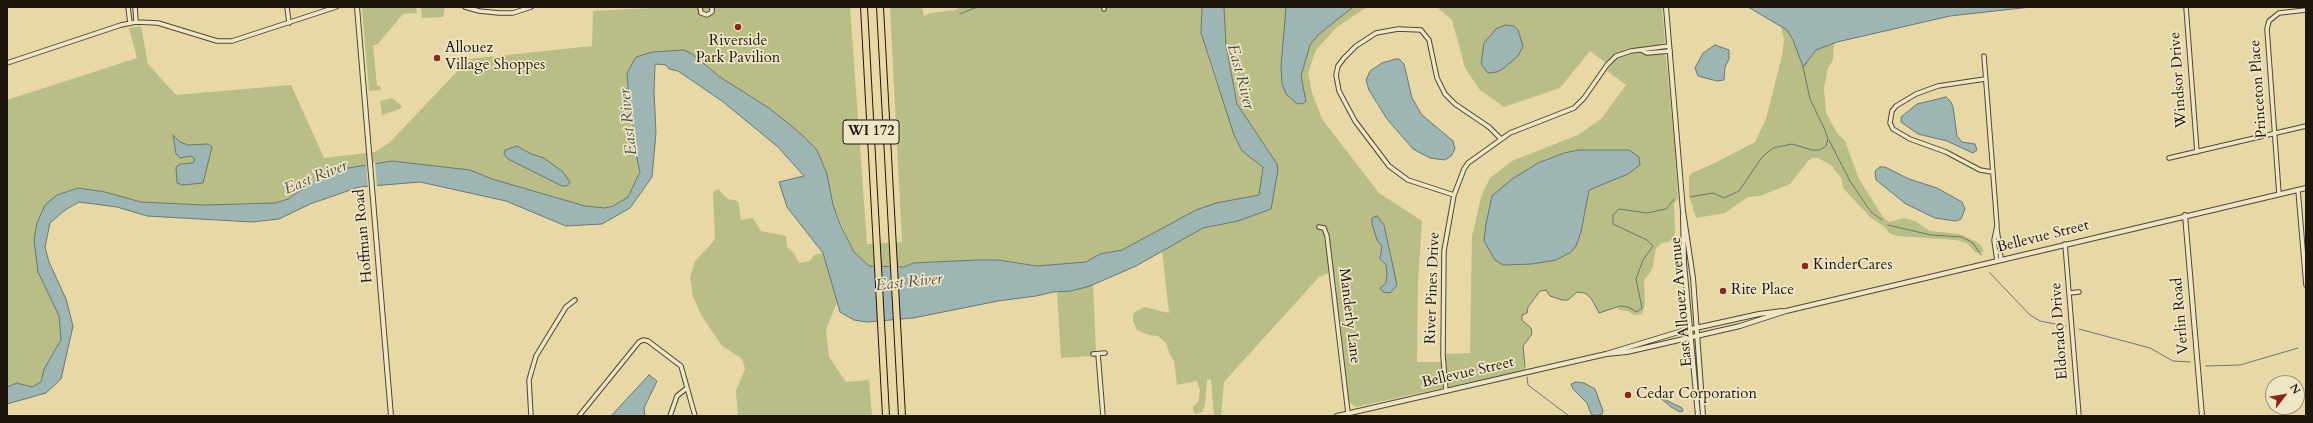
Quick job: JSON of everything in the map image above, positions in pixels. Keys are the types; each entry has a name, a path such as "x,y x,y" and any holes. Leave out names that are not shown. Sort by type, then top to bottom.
{"highway":[{"name":"WI 172","path":"864,7 886,416"},
{"name":"WI 172","path":"880,7 902,416"}],"street":[{"path":"128,7 130,23"},
{"path":"135,7 136,22"},
{"path":"287,7 289,22"},
{"path":"7,62 130,23 158,23 217,41 232,41 336,7"},
{"name":"Hoffman Road","path":"358,7 390,416"},
{"path":"465,7 479,11 499,13 512,13 531,7"},
{"path":"700,7 701,13 707,15 712,12 712,7"},
{"name":"East Allouez Avenue","path":"1666,7 1683,211 1684,263 1689,330 1698,416"},
{"name":"Windsor Drive","path":"2186,7 2197,152"},
{"name":"Princeton Place","path":"2280,194 2267,29 2269,21 2279,13 2306,10"},
{"path":"1454,195 1408,180 1393,170 1384,159 1355,121 1339,91 1336,75 1338,66 1344,58 1363,41 1380,31 1405,28 1421,30 1430,40 1437,78 1445,94 1455,104 1489,127 1501,139"},
{"name":"River Pines Drive","path":"1446,391 1443,356 1442,272 1445,237 1454,195 1466,166 1501,139 1517,130 1571,110 1584,98 1613,59 1625,52 1641,50 1647,52 1670,48"},
{"path":"1984,56 1997,226 1994,240 1999,260"},
{"path":"1985,79 1938,86 1916,94 1896,106 1892,111 1890,123 1893,129 1910,139 1946,152 1980,170 1992,172"},
{"path":"2169,158 2306,126"},
{"name":"Bellevue Street","path":"1606,354 1627,352 1690,338 1755,322 1786,311 2185,215 2306,188"},
{"path":"2298,190 2305,252 2306,285"},
{"name":"East Allouez Avenue","path":"1683,211 1691,257 1698,328 1703,416"},
{"name":"Verlin Road","path":"2185,215 2202,416"},
{"name":"Manderly Lane","path":"1319,228 1324,228 1326,236 1348,413"},
{"name":"Eldorado Drive","path":"2065,244 2079,416"},
{"path":"2069,293 2079,292"},
{"path":"531,416 529,380 536,356 566,307 575,300"},
{"name":"Bellevue Street","path":"1337,416 1606,354 1640,342 1689,330 1759,314 1786,311"},
{"path":"579,415 643,340 648,341 679,363 695,416"},
{"path":"1093,354 1106,353"},
{"path":"1098,354 1103,416"},
{"path":"670,416 677,396 687,388"}],"green space":[{"path":"362,7 416,7 417,13 403,14 377,45 373,45 377,86 380,86 381,90 369,91"},
{"path":"421,7 445,7 443,17 422,18"},
{"path":"669,7 850,7 867,244 902,242 890,7 922,7 924,16 930,13 955,10 961,7 1202,7 1201,33 1213,73 1242,151 1264,167 1264,174 1270,153 1237,104 1226,45 1224,7 1367,7 1337,27 1316,50 1308,73 1312,93 1322,119 1379,193 1422,221 1418,281 1417,362 1444,362 1444,354 1470,353 1472,236 1482,194 1490,178 1512,161 1578,135 1601,119 1626,85 1607,71 1610,66 1590,51 1560,88 1504,107 1480,90 1465,68 1452,20 1437,7 1662,7 1665,42 1658,46 1659,53 1664,54 1666,57 1675,148 1678,199 1674,203 1675,233 1671,241 1662,243 1656,248 1652,270 1644,280 1645,304 1642,314 1634,315 1628,311 1619,310 1617,307 1599,313 1591,298 1585,293 1577,292 1568,300 1562,300 1550,296 1546,291 1540,291 1528,307 1527,313 1522,316 1522,320 1531,328 1532,334 1523,346 1525,370 1356,407 1349,402 1334,271 1319,277 1224,382 1221,416 1214,416 1211,379 1207,380 1205,405 1202,412 1196,414 1193,411 1193,407 1198,402 1200,391 1197,381 1177,385 1174,361 1170,355 1166,343 1158,336 1149,335 1137,330 1133,321 1133,315 1136,311 1145,307 1169,313 1162,250 1203,228 1238,221 1270,209 1259,195 1239,199 1184,218 1122,250 1100,254 1086,262 1037,266 998,260 913,263 904,267 886,268 869,266 854,252 800,133 769,108 720,77 692,54 684,50 652,52 630,113 640,172 628,197 613,206 605,208 586,206 492,179 470,170 392,161 363,167 305,186 288,199 275,203 204,205 141,202 105,192 78,188 57,195 37,223 50,294 59,316 61,340 44,369 41,382 32,387 17,383 7,387 7,100 137,58 129,28 141,26 148,64 176,95 291,85 324,158 375,152 390,142 469,59 592,46 593,11"},
{"path":"1781,26 1787,30 1793,40 1803,67 1816,50 1834,43 1833,60 1828,68 1824,88 1826,113 1837,133 1845,141 1859,179 1883,217 1889,222 1904,218 1915,221 1930,231 1959,234 1981,245 1984,252 1976,253 1967,243 1956,240 1897,236 1889,233 1886,228 1870,217 1843,188 1842,179 1831,165 1818,158 1812,158 1808,161 1790,184 1760,196 1748,197 1725,213 1696,218 1689,195 1689,177 1692,173 1755,142 1766,119 1782,56 1784,40"},
{"path":"392,98 402,106 400,109 382,115 380,101"},
{"path":"718,189 728,199 738,201 741,220 753,218 761,231 786,236 787,247 794,253 800,263 810,261 814,255 823,253 837,302 826,330 829,357 846,382 869,380 872,416 738,416 736,391 745,369 743,361 741,358 722,346 701,315 693,296 690,277 695,261 715,238 713,192"},
{"path":"1093,284 1096,352 1092,352 1092,356 1061,358 1057,291 1071,291"}],"water":[{"name":"East River","path":"1202,7 1224,7 1226,45 1237,104 1277,164 1278,170 1271,209 1238,221 1203,228 1136,266 1090,286 1071,291 1053,292 1036,296 998,301 913,318 867,322 854,320 840,312 823,253 787,207 779,182 804,176 778,147 722,101 678,71 669,69 666,65 655,64 654,91 656,133 652,177 630,208 602,224 566,226 506,201 420,182 359,187 310,204 279,219 252,222 147,216 117,207 79,202 65,210 50,223 45,247 49,262 66,299 73,326 61,379 46,393 7,404 7,387 17,383 32,387 41,382 44,369 61,340 59,316 38,272 34,240 37,223 45,205 57,195 78,188 105,192 141,202 204,205 275,203 288,199 329,171 392,161 470,170 492,179 585,206 605,208 613,206 628,197 640,172 632,136 633,125 630,113 627,73 636,57 652,52 684,50 692,54 720,77 769,108 800,133 817,150 827,174 833,205 840,224 854,252 869,266 904,267 913,263 977,260 998,260 1037,266 1086,262 1100,254 1122,250 1196,210 1216,203 1259,195 1263,167 1242,151 1234,135 1201,33"},
{"path":"1286,7 1353,7 1318,35 1310,45 1301,76 1306,101 1302,104 1296,103 1286,94 1282,84 1281,66"},
{"path":"1748,7 2031,7 1950,16 1837,42 1816,50 1803,67 1793,40 1787,30"},
{"path":"1505,25 1514,26 1518,30 1523,46 1518,56 1504,68 1497,72 1488,73 1481,64 1484,43 1496,29"},
{"path":"1715,45 1729,50 1729,59 1725,67 1724,80 1717,81 1698,76 1695,68 1703,53"},
{"path":"1399,59 1404,64 1412,98 1422,115 1453,141 1455,149 1451,156 1445,160 1430,158 1413,149 1387,119 1369,90 1366,80 1370,71 1382,63"},
{"path":"1946,97 1951,102 1953,107 1957,136 1962,142 1975,144 1977,150 1973,153 1947,141 1918,134 1901,122 1901,117 1917,104"},
{"path":"173,135 180,142 188,145 208,144 212,147 203,183 183,185 177,183 176,167 180,164 193,163 195,159 191,156 180,158 176,154"},
{"path":"517,146 531,154 544,158 563,172 570,182 567,186 562,186 508,159 504,154 505,150"},
{"path":"1579,150 1629,150 1639,157 1640,165 1628,174 1589,190 1581,232 1576,246 1571,252 1556,260 1532,264 1503,265 1495,260 1484,241 1492,196 1512,179 1538,163 1564,153"},
{"path":"1880,167 1885,167 1909,179 1937,188 1962,202 1965,209 1961,219 1956,221 1935,218 1906,204 1876,180 1875,171"},
{"path":"1377,216 1384,225 1397,285 1390,293 1383,292 1380,288 1386,283 1387,273 1386,265 1380,259 1382,246 1377,240 1372,224 1372,218"},
{"path":"649,375 657,381 644,408 645,416 611,416"},
{"path":"1576,382 1584,383 1595,389 1603,411 1602,414 1595,416 1591,414 1587,403 1573,389 1571,384"},
{"path":"1658,396 1682,408 1683,411 1680,412 1671,407"}],"pier":[{"path":"375,162 377,187 368,188 366,164"}],"waterway":[{"path":"960,14 977,7"},
{"path":"1690,197 1713,193 1724,198 1739,191 1762,157 1773,148 1792,144 1812,150 1820,150 1826,146 1828,139 1825,130 1810,99 1803,67 1807,63"},
{"path":"1829,140 1850,181 1871,212 1882,220"},
{"path":"1525,367 1523,346 1532,334 1531,328 1522,320 1522,315 1527,313 1528,307 1540,291 1546,290 1550,296 1562,300 1568,300 1577,292 1585,293 1591,298 1599,313 1620,306 1628,307 1637,312 1642,308 1636,279 1643,260 1653,246 1647,240 1613,224 1613,215 1619,209 1647,213 1666,209 1674,199"},
{"path":"1888,225 1931,235 1962,237 1973,243 1981,255"},
{"path":"1989,272 2030,315 2040,321 2066,326"},
{"path":"2079,329 2150,348 2173,361 2190,362"},
{"path":"2206,366 2240,365 2298,348"},
{"path":"1527,377 1528,385 1569,416"}],"place":[{"name":"Riverside Park Pavilion","path":"738,27"},
{"name":"Allouez Village Shoppes","path":"437,58"},
{"name":"KinderCares","path":"1805,266"},
{"name":"Rite Place","path":"1723,291"},
{"name":"Cedar Corporation","path":"1628,395"}]}
